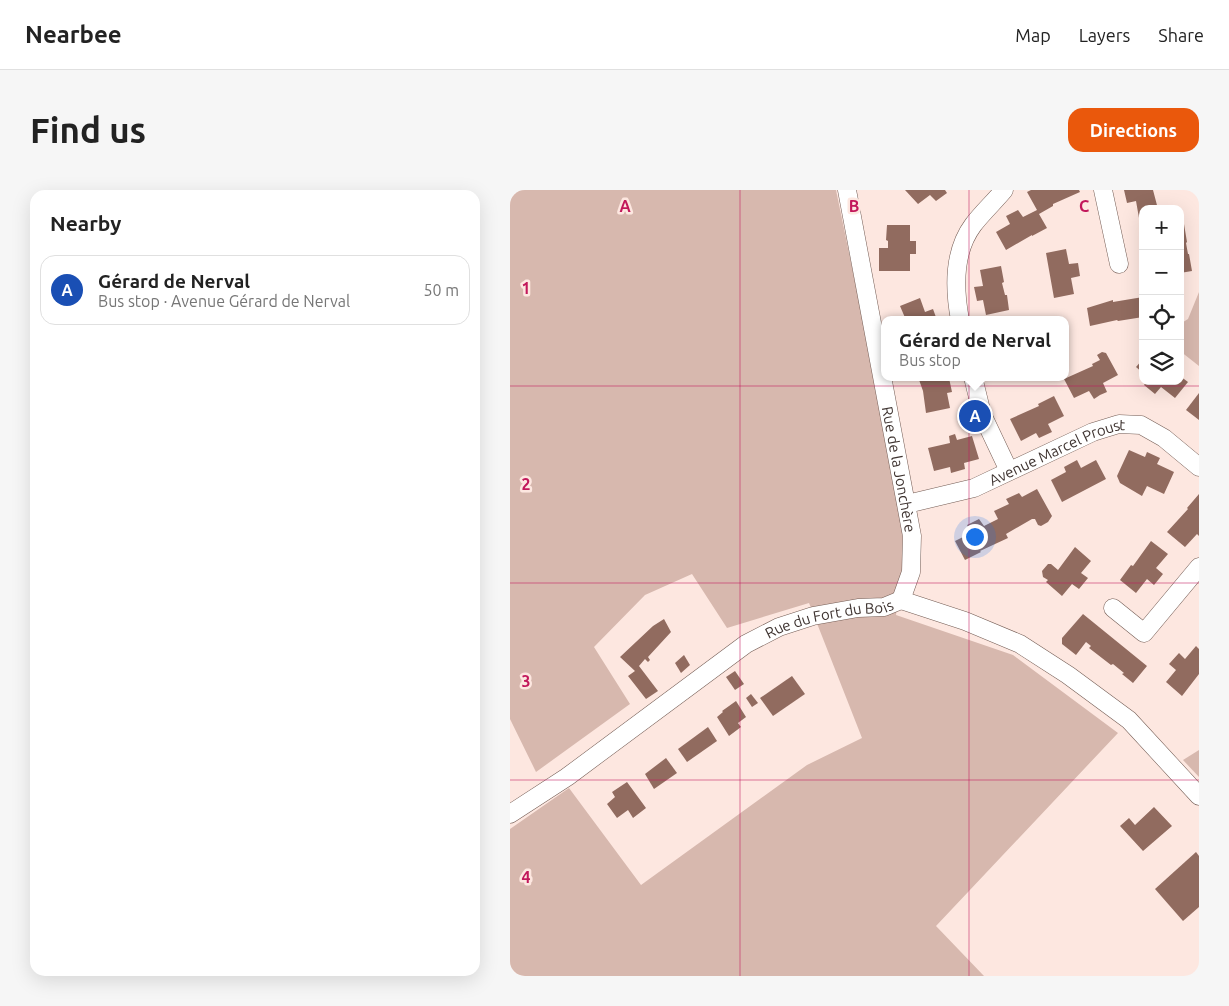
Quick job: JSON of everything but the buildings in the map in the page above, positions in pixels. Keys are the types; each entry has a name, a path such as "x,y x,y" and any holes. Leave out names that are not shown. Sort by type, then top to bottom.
{"street":[{"name":"Rue de la Jonchère","path":"847,190 881,368"},
{"path":"959,316 955,273 962,246 972,226 1004,190"},
{"path":"1102,190 1119,264"},
{"name":"Rue de la Jonchère","path":"883,381 912,536 910,572 901,600"},
{"path":"974,381 982,414 1009,472"},
{"name":"Avenue Marcel Proust","path":"907,504 974,488 1093,432 1119,424 1141,425 1164,438 1199,467"},
{"path":"1113,608 1144,633 1199,567"},
{"name":"Rue du Fort du Bois","path":"510,814 567,777 746,644 779,627 813,616 858,608 884,607 901,600 920,608 965,621 1020,644 1068,675 1129,720 1199,796"}],"shaded area":[{"path":"510,190 836,190 902,509 903,572 896,615 1013,655 1118,733 936,926 984,976 510,976 510,829 569,788 641,885 807,765 862,738 809,603 727,628 692,574 645,595 594,647 630,704 536,772 510,719"},
{"path":"1199,292 1199,366 1184,354 1184,322 1188,319"},
{"path":"1199,750 1199,777 1183,760"}],"place":[{"name":"Gérard de Nerval","path":"975,416"}]}
